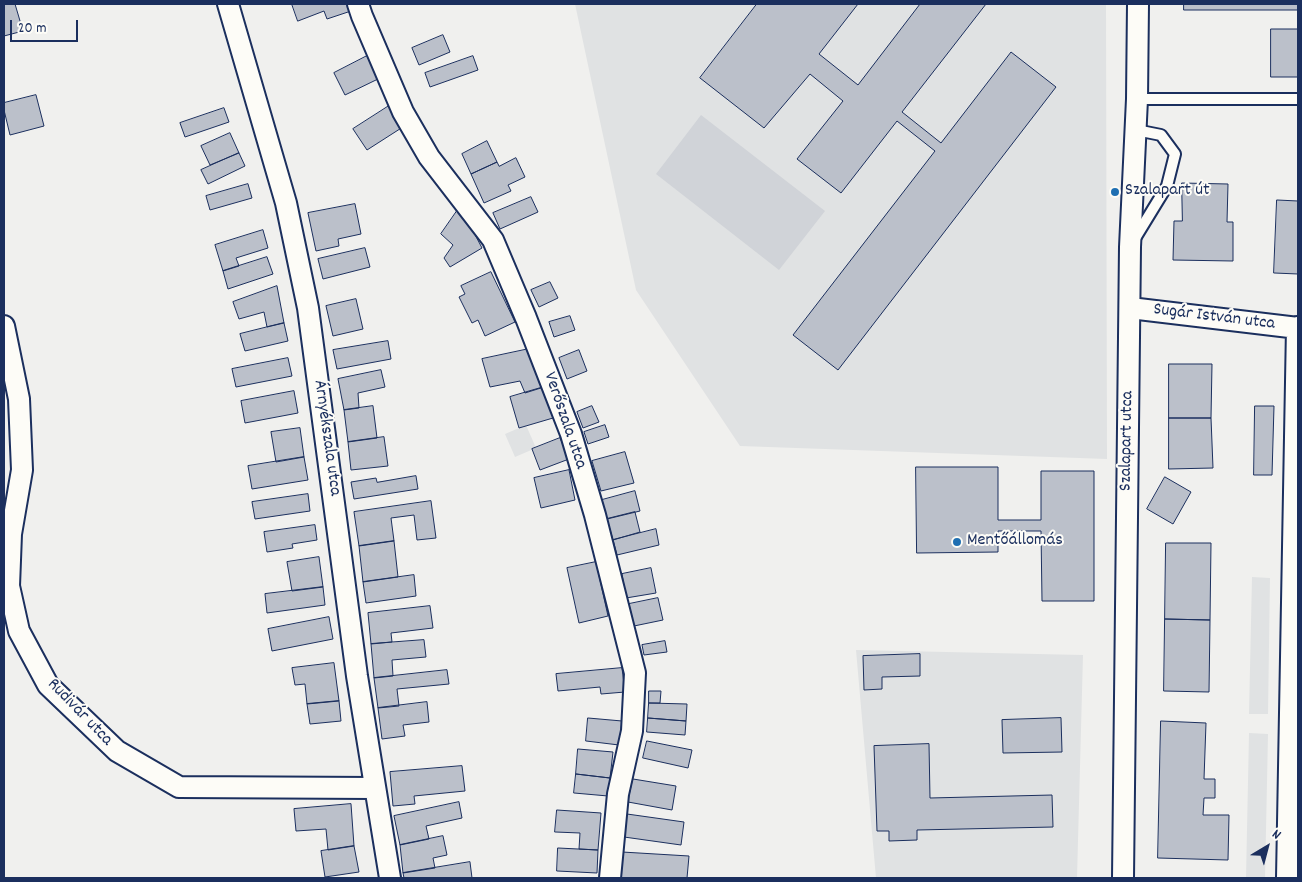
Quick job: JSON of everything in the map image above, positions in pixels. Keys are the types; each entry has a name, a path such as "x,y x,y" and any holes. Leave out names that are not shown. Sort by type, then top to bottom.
{"street":[{"name":"Árnyékszala utca","path":"228,4 286,203 308,308 356,666 390,878"},
{"name":"Verőszala utca","path":"358,4 403,112 429,157 493,240 526,318 570,434 595,515 635,673 632,731 618,794 610,878"},
{"name":"Szalapart utca","path":"1123,878 1130,247 1136,130 1138,4"},
{"name":"Sugár István utca","path":"1130,308 1298,328"},
{"name":"Rudivár utca","path":"4,326 20,399 22,470 11,534 9,586 19,632 48,685 116,752 180,787 375,788"},
{"path":"1286,878 1298,328"}],"lane":[{"path":"1137,98 1298,98"},
{"path":"1130,247 1167,186 1175,154 1161,136 1136,130"}],"shaded area":[{"path":"575,4 1106,4 1107,459 740,446 636,290"},
{"path":"701,115 825,211 779,270 656,174"},
{"path":"526,425 536,448 515,457 505,434"},
{"path":"1252,577 1270,578 1268,714 1249,714"},
{"path":"856,650 1083,655 1077,878 876,878"},
{"path":"1249,733 1268,734 1265,878 1246,878"}],"building":[{"path":"4,4 15,4 23,31 4,36"},
{"path":"292,4 349,4 351,11 327,19 324,11 298,21"},
{"path":"757,4 858,4 819,54 858,85 920,4 986,4 902,112 941,143 1011,52 1056,87 838,370 793,335 935,151 897,121 841,193 797,159 843,101 810,74 764,128 700,78"},
{"path":"1184,4 1298,4 1298,10 1184,10"},
{"path":"1271,29 1298,29 1298,77 1271,77"},
{"path":"443,35 450,52 419,65 412,48"},
{"path":"367,56 378,79 345,95 334,73"},
{"path":"473,56 478,70 430,87 425,73"},
{"path":"36,95 44,126 10,135 4,103"},
{"path":"392,104 406,125 367,150 353,129"},
{"path":"224,108 229,122 185,137 180,123"},
{"path":"230,133 239,153 210,165 201,146"},
{"path":"487,141 497,162 471,174 462,154"},
{"path":"239,153 245,166 208,184 201,170"},
{"path":"516,158 525,177 508,185 511,191 484,203 471,174 497,162 499,166"},
{"path":"1182,183 1228,184 1227,222 1233,222 1233,261 1173,260 1174,221 1182,221"},
{"path":"248,184 252,198 210,210 206,196"},
{"path":"531,197 538,212 500,229 493,213"},
{"path":"1277,200 1298,201 1298,274 1274,273"},
{"path":"355,204 361,234 338,239 339,246 316,251 308,213"},
{"path":"457,211 470,225 482,248 450,267 444,258 453,245 441,234"},
{"path":"263,230 268,248 236,258 239,266 223,271 215,245"},
{"path":"365,248 370,267 323,279 318,259"},
{"path":"267,257 273,274 228,289 223,271"},
{"path":"491,272 515,322 485,336 478,320 472,323 459,297 465,294 461,286"},
{"path":"550,282 558,298 539,307 531,290"},
{"path":"277,286 284,323 267,327 264,312 239,319 233,302"},
{"path":"356,299 363,329 333,336 326,306"},
{"path":"570,316 575,330 554,337 549,322"},
{"path":"284,323 288,341 245,351 240,334"},
{"path":"388,341 391,359 337,369 333,350"},
{"path":"529,349 544,387 525,393 520,381 490,387 482,359"},
{"path":"579,350 587,371 567,379 559,358"},
{"path":"288,358 292,376 236,387 232,369"},
{"path":"1169,364 1212,364 1211,418 1169,418"},
{"path":"381,370 385,387 358,393 359,408 344,410 338,379"},
{"path":"544,387 553,418 519,428 510,397"},
{"path":"294,391 298,413 245,423 241,401"},
{"path":"373,406 377,438 348,442 344,410"},
{"path":"592,406 599,422 583,428 577,412"},
{"path":"1255,406 1274,406 1272,475 1254,475"},
{"path":"1169,418 1211,418 1213,468 1169,469"},
{"path":"605,425 609,437 588,444 584,432"},
{"path":"300,428 304,457 276,462 271,432"},
{"path":"384,437 388,466 351,470 348,442"},
{"path":"560,438 569,459 540,470 532,449"},
{"path":"625,452 634,483 601,491 592,461"},
{"path":"304,457 308,480 252,489 248,466"},
{"name":"Mentőállomás","path":"916,467 998,467 998,520 1041,520 1041,471 1094,471 1094,601 1042,601 1041,531 998,531 998,552 917,553"},
{"path":"569,470 575,500 541,508 534,478"},
{"path":"416,476 418,489 354,499 351,482 376,478 377,482"},
{"path":"1165,477 1191,492 1173,524 1147,509"},
{"path":"635,491 640,511 607,519 602,500"},
{"path":"308,494 310,511 255,519 252,502"},
{"path":"431,501 436,538 417,540 414,515 391,518 394,541 359,546 354,512"},
{"path":"635,512 640,532 613,540 607,519"},
{"path":"315,525 317,540 292,544 293,548 267,552 264,532"},
{"path":"656,529 659,545 617,555 613,540"},
{"path":"394,541 398,577 363,582 359,546"},
{"path":"1166,543 1211,543 1210,620 1165,619"},
{"path":"319,557 323,587 292,591 287,562"},
{"path":"596,562 608,616 579,623 567,568"},
{"path":"651,568 656,593 626,598 622,574"},
{"path":"414,575 416,596 366,603 363,582"},
{"path":"323,587 325,605 267,613 265,594"},
{"path":"658,598 663,620 634,626 629,604"},
{"path":"430,606 433,628 391,633 392,642 371,644 368,613"},
{"path":"329,617 333,639 272,651 268,629"},
{"path":"1165,619 1210,620 1209,692 1164,691"},
{"path":"424,640 426,657 392,660 393,676 374,678 371,644"},
{"path":"665,641 667,652 644,655 642,645"},
{"path":"920,654 920,676 882,677 882,689 864,690 863,656"},
{"path":"334,663 339,701 307,704 305,684 295,685 292,668"},
{"path":"622,668 625,692 601,694 600,687 558,691 556,674"},
{"path":"447,670 449,684 397,689 399,706 378,708 374,678"},
{"path":"649,691 661,691 660,703 649,703"},
{"path":"339,701 341,721 310,724 307,704"},
{"path":"427,702 429,722 403,725 405,736 382,739 378,708"},
{"path":"649,703 687,704 686,721 648,718"},
{"path":"588,718 622,721 619,745 586,741"},
{"path":"648,718 686,721 685,735 647,732"},
{"path":"1061,718 1062,752 1003,753 1002,720"},
{"path":"1161,721 1206,723 1204,779 1215,779 1215,798 1204,798 1203,815 1229,815 1228,860 1158,858"},
{"path":"647,741 692,750 688,768 643,758"},
{"path":"929,744 930,798 1052,795 1053,827 917,830 917,840 889,841 889,831 877,831 874,746"},
{"path":"578,749 613,752 610,778 576,774"},
{"path":"462,766 465,791 414,796 415,804 393,806 390,772"},
{"path":"576,774 610,778 608,796 574,793"},
{"path":"633,779 676,786 672,810 628,802"},
{"path":"459,802 462,818 426,826 429,839 400,845 394,816"},
{"path":"351,804 354,846 328,850 326,829 296,831 294,809"},
{"path":"557,810 601,813 598,850 579,849 580,833 555,832"},
{"path":"627,814 684,822 681,845 624,837"},
{"path":"443,836 447,855 433,858 435,868 403,873 400,845"},
{"path":"354,846 359,872 325,877 321,851"},
{"path":"558,848 598,850 597,873 557,871"},
{"path":"622,852 689,856 687,878 621,878"},
{"path":"470,862 472,878 404,878 403,873"}],"place":[{"name":"Szalapart út","path":"1115,192"},
{"name":"Mentőállomás","path":"957,542"}]}
